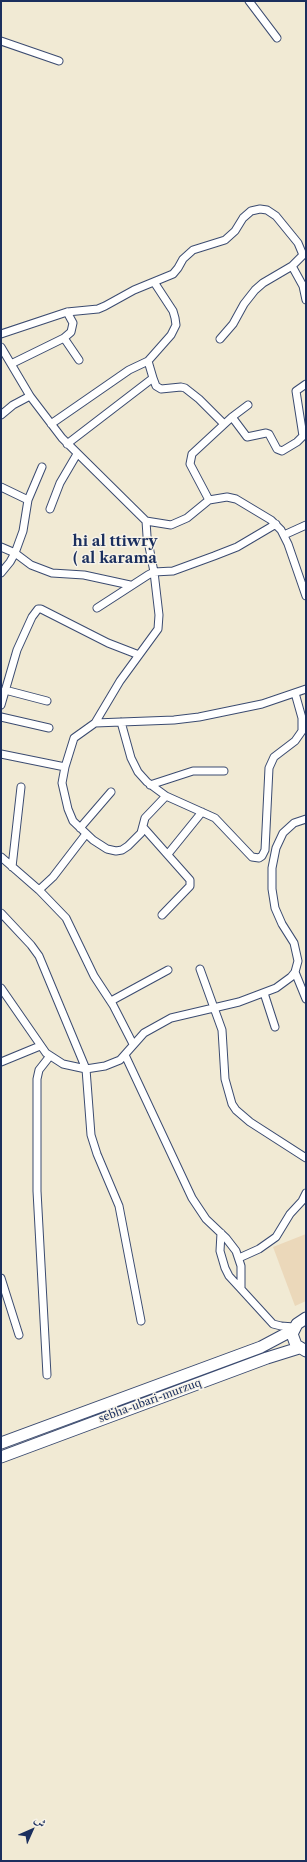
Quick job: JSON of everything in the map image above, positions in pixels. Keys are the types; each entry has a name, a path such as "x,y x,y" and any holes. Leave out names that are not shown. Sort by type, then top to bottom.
{"highway":[{"name":"sebha-ubari-murzuq","path":"1,1444 261,1347 294,1329 300,1321 306,1318"},
{"path":"294,1329 294,1342 302,1350"},
{"name":"sebha-ubari-murzuq","path":"1,1457 267,1358 302,1350"}],"street":[{"path":"249,1 277,38"},
{"path":"1,41 59,61"},
{"path":"1,334 67,312 98,309 130,292 173,274 183,259 193,250 225,240 235,231 246,215 251,211 260,209 267,210 276,216 298,243 302,255 292,266 263,283 255,290 233,324 220,339"},
{"path":"292,266 303,286 306,300"},
{"path":"51,424 129,370 148,361 171,335 176,325 173,312 154,282"},
{"path":"11,364 64,338 71,332 73,323 67,312"},
{"path":"64,338 80,360"},
{"path":"1,346 30,396 67,444 146,522 171,525 187,518 209,500 228,497 236,500 276,524 284,535 306,596"},
{"path":"148,361 156,386 161,389 185,388 224,424"},
{"path":"67,444 153,378"},
{"path":"232,417 247,438 266,433 269,434 277,449 282,451 297,442 303,436 296,391 306,384"},
{"path":"1,415 13,405 30,396"},
{"path":"209,500 190,464 191,459 196,449 248,405"},
{"path":"50,509 64,477 77,454"},
{"path":"1,573 15,554 23,531 28,500 42,467"},
{"path":"1,486 28,500"},
{"path":"146,522 147,536 154,572 159,622 154,636 120,681 95,723 74,738 65,767 62,784 64,798 73,821 86,834 102,846 116,851 128,846 141,833 145,818 166,796"},
{"path":"97,608 130,585 154,572 173,571 237,547 276,524"},
{"path":"284,535 306,525"},
{"path":"1,547 15,554 31,565 52,573 84,575 130,585"},
{"path":"1,705 22,638 32,617 38,609 102,640 139,655"},
{"path":"5,690 47,701"},
{"path":"95,723 199,717 262,704 306,690"},
{"path":"121,722 131,758 138,772 150,785 166,796 209,814 221,823 252,857 259,858 265,850 269,768 274,758 295,741 302,731 302,718 295,693"},
{"path":"1,717 49,728"},
{"path":"1,754 65,767"},
{"path":"150,785 193,771 224,771"},
{"path":"12,866 21,787"},
{"path":"80,828 111,792"},
{"path":"168,854 202,812"},
{"path":"1,988 40,1046 50,1056 63,1064 86,1070 111,1064 125,1055 144,1033 171,1018 239,1002 282,985 295,972 298,961 296,948 275,908 271,878 276,848 283,833 294,823 306,818"},
{"path":"143,827 188,876 190,883 190,886 162,915"},
{"path":"39,890 53,878 86,834"},
{"path":"1,858 39,890 61,912 70,925 94,976 110,1001 133,1044"},
{"path":"1,913 31,945 39,956 86,1070 91,1135 97,1154 119,1206 141,1321"},
{"path":"200,969 222,1030 225,1079 232,1104 236,1110 250,1122 306,1158"},
{"path":"110,1001 168,970"},
{"path":"295,972 306,999"},
{"path":"264,993 275,1028"},
{"path":"1,1062 40,1046"},
{"path":"125,1055 192,1198 206,1219 232,1244 239,1258 242,1273 241,1289"},
{"path":"48,1375 37,1191 37,1094 39,1070 50,1056"},
{"path":"239,1258 260,1249 276,1237 290,1214 302,1201 306,1193"},
{"path":"222,1233 220,1251 225,1268 232,1279 273,1324 294,1329"},
{"path":"1,1278 19,1335"}],"shaded area":[{"path":"306,1234 306,1301 295,1306 273,1247"}],"district":[{"name":"hi al ttiwry ( al karama","path":"115,550"}]}
